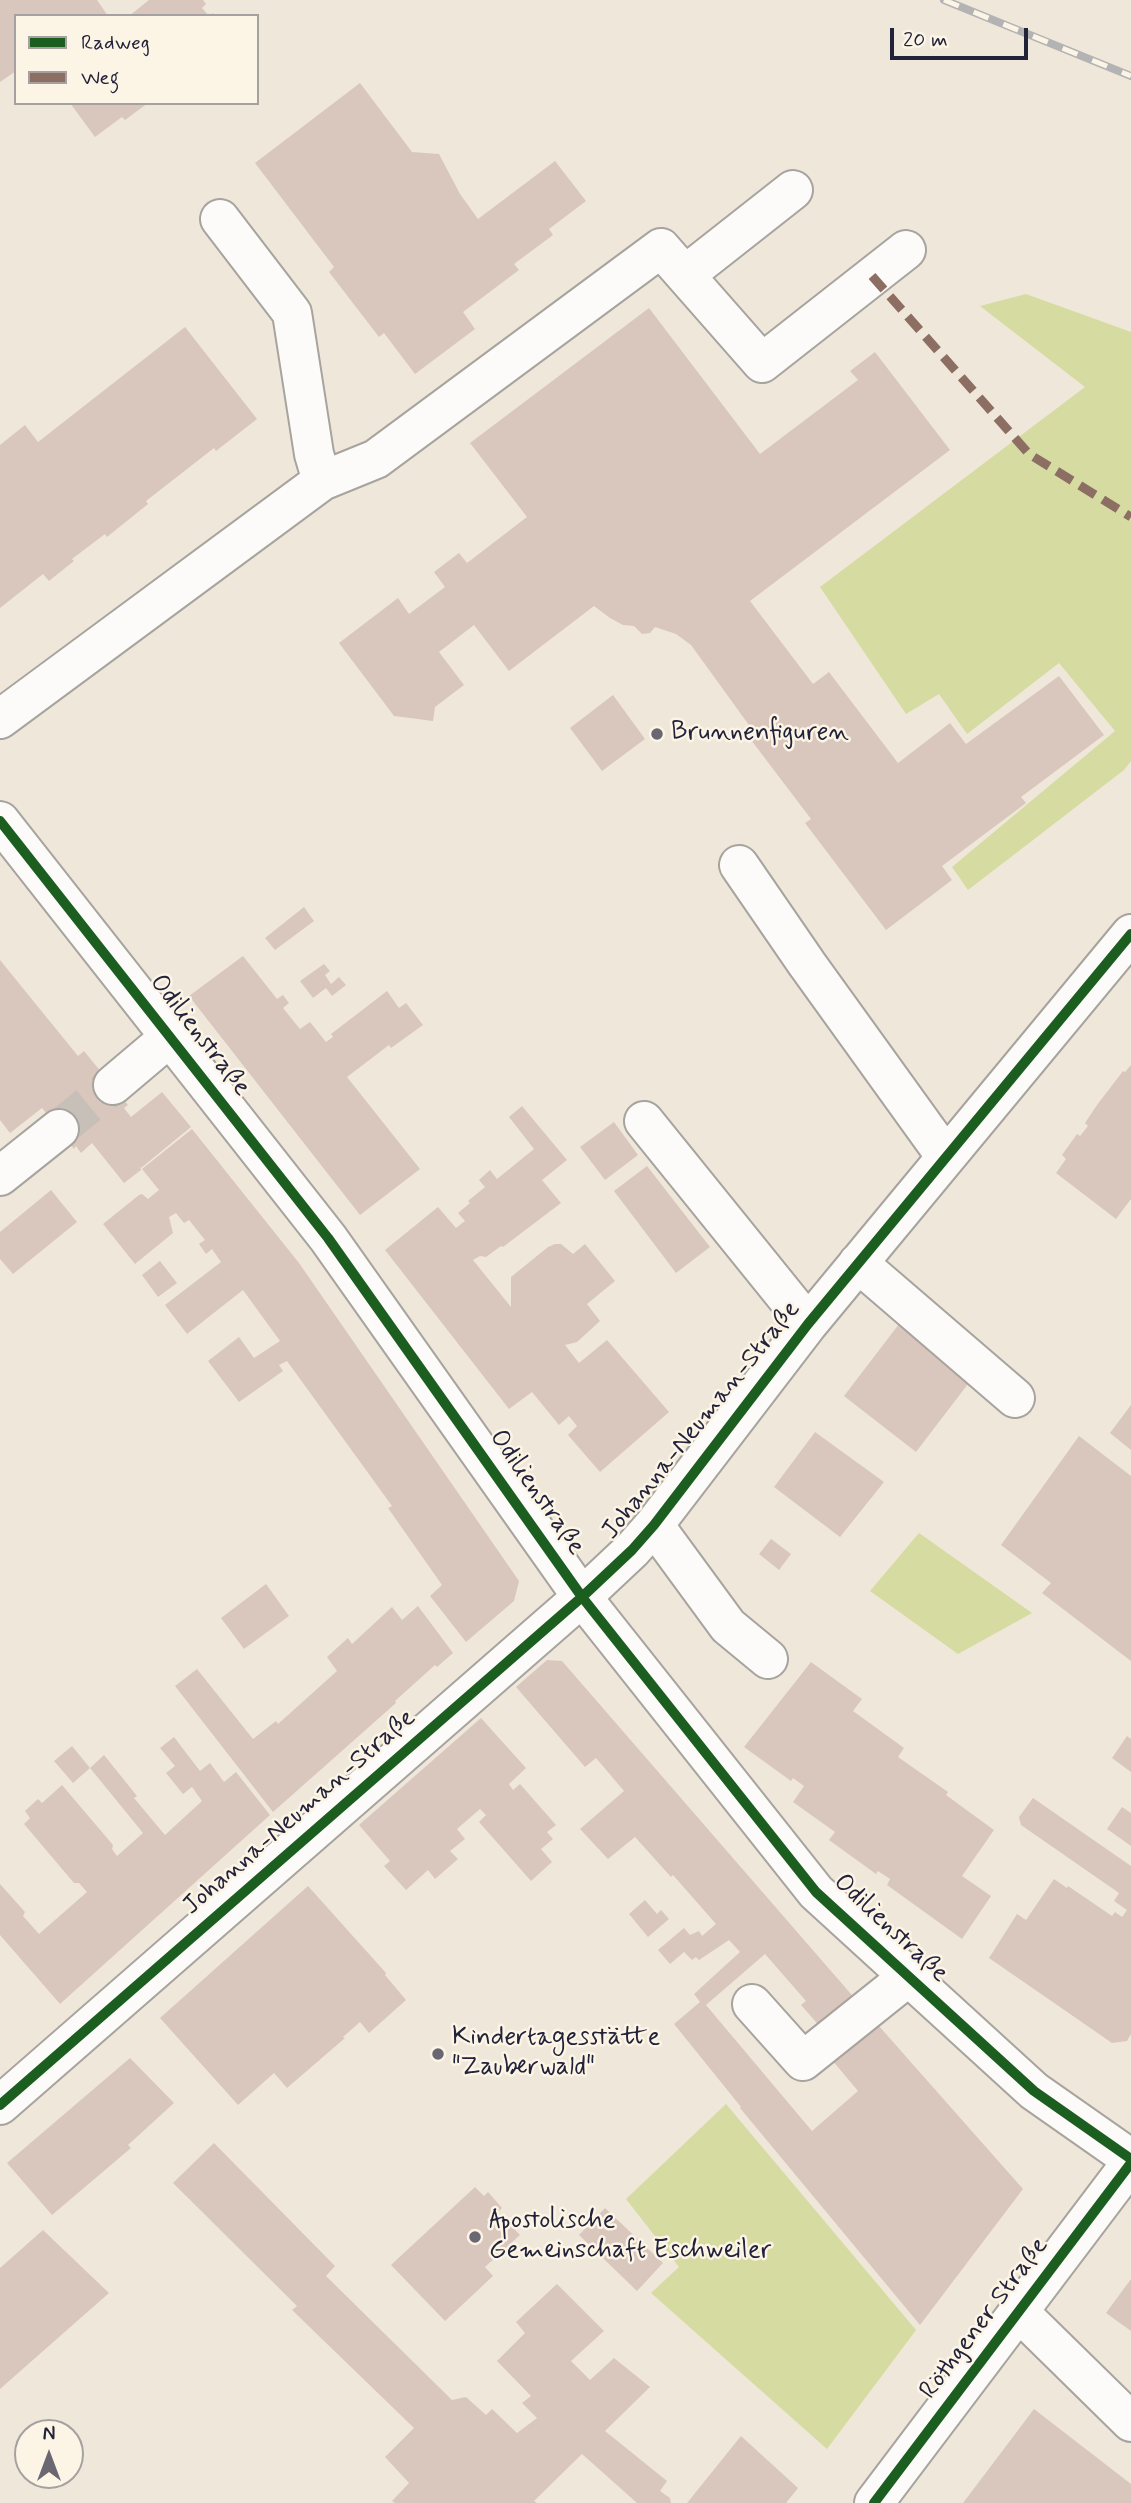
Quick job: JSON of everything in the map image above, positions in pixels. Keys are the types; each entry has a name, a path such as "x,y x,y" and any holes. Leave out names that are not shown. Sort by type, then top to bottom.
{"main road":[{"path":"685,275 793,190"},
{"path":"220,219 292,313 314,454 321,481"},
{"path":"0,719 321,481 376,459 661,248 762,363 906,250"},
{"name":"Odilienstraße","path":"0,821 328,1238 582,1597 816,1892 1034,2091 1131,2161"},
{"path":"738,865 946,1157"},
{"name":"Johanna-Neuman-Straße","path":"0,2105 582,1597 632,1550 808,1324 1131,934"},
{"path":"113,1086 171,1036"},
{"path":"644,1121 808,1324"},
{"path":"0,1176 59,1129"},
{"path":"858,1263 1015,1398"},
{"path":"654,1525 728,1626 768,1659"},
{"path":"752,2004 803,2061 908,1977"},
{"name":"Röthgener Straße","path":"874,2503 1131,2161"},
{"path":"1019,2312 1131,2422"}],"green space":[{"path":"1026,294 1131,332 1131,761 1124,770 968,890 952,867 1115,731 1059,663 967,734 939,694 906,714 820,587 1085,387 980,306"},
{"path":"919,1533 1032,1613 958,1654 870,1591"},
{"path":"726,2104 916,2330 827,2449 651,2293 679,2267 626,2199"}],"building":[{"path":"0,0 97,0 107,14 14,14 14,72 0,82"},
{"path":"149,0 203,0 206,4 202,8 207,14 132,14"},
{"path":"360,83 412,152 439,154 460,194 478,219 555,161 586,201 549,229 553,235 514,264 519,270 463,312 475,329 415,374 384,333 379,337 329,272 334,267 255,163"},
{"path":"71,105 145,105 125,120 122,117 95,137"},
{"path":"649,308 760,454 858,380 850,371 875,352 950,450 750,601 813,684 829,672 898,763 950,723 966,744 1059,676 1104,735 1021,797 1026,803 942,866 952,880 886,930 805,823 811,819 748,736 754,732 691,645 676,634 655,627 650,633 642,634 634,626 623,625 594,606 509,671 474,625 439,652 464,685 435,707 433,721 394,716 339,643 398,598 409,614 445,587 434,572 459,553 467,563 527,517 470,443"},
{"path":"185,327 257,419 216,451 214,448 146,501 148,504 107,537 105,534 72,559 74,561 49,581 43,574 0,608 0,445 25,425 38,442"},
{"path":"613,695 645,739 602,771 570,728"},
{"path":"304,907 314,921 275,950 265,938"},
{"path":"243,956 277,999 283,995 289,1003 283,1008 300,1029 310,1022 326,1042 333,1037 331,1034 387,991 399,1008 406,1003 423,1025 391,1048 389,1045 347,1077 420,1169 360,1215 189,996"},
{"path":"0,960 78,1056 84,1051 128,1105 124,1108 131,1117 162,1092 191,1127 141,1168 140,1166 141,1170 124,1183 92,1143 81,1153 76,1146 74,1149 42,1108 10,1133 0,1120"},
{"path":"324,964 330,971 325,975 331,984 339,977 346,985 332,996 326,988 313,998 300,981"},
{"path":"1131,1065 1131,1199 1116,1219 1056,1173 1066,1159 1062,1155 1077,1134 1080,1136 1088,1126 1085,1123 1097,1105 1123,1071"},
{"path":"522,1106 567,1160 542,1180 561,1203 503,1247 486,1257 480,1256 473,1260 511,1307 511,1277 555,1244 561,1244 573,1254 585,1244 615,1281 587,1304 600,1321 577,1342 565,1345 579,1363 607,1340 669,1412 600,1472 568,1435 577,1426 569,1416 559,1425 532,1392 509,1409 385,1250 438,1207 456,1228 465,1221 458,1213 485,1187 479,1180 490,1170 497,1179 534,1149 509,1117"},
{"path":"614,1122 638,1155 605,1180 580,1147"},
{"path":"192,1129 299,1263 519,1581 514,1601 466,1642 430,1596 442,1585 388,1508 392,1506 287,1361 279,1365 283,1371 239,1402 208,1361 239,1337 254,1358 280,1341 243,1290 187,1334 165,1305 221,1262 212,1249 206,1254 199,1244 205,1240 189,1220 184,1223 176,1213 169,1217 173,1233 135,1264 103,1224 139,1195 142,1194 148,1199 159,1190 142,1169"},
{"path":"647,1166 710,1247 676,1273 614,1191"},
{"path":"51,1190 77,1222 13,1274 0,1259 0,1232"},
{"path":"160,1261 177,1283 158,1297 142,1275"},
{"path":"899,1324 971,1380 916,1452 844,1396"},
{"path":"1131,1405 1131,1450 1110,1433"},
{"path":"815,1432 884,1482 840,1537 774,1487"},
{"path":"1079,1436 1131,1476 1131,1661 1042,1593 1051,1583 1001,1545"},
{"path":"771,1539 791,1554 779,1570 759,1554"},
{"path":"266,1584 289,1616 244,1649 221,1618"},
{"path":"418,1606 453,1653 437,1667 435,1665 273,1812 175,1686 197,1669 253,1739 276,1721 278,1724 337,1671 327,1657 348,1638 352,1644 392,1607 402,1620"},
{"path":"547,1660 562,1661 857,2001 823,2030 801,2005 806,2001 765,1954 706,2005 812,2131 858,2091 827,2054 871,2017 1023,2189 920,2325 674,2024 700,2002 694,1994 740,1952 729,1940 699,1960 696,1957 692,1960 684,1952 670,1964 658,1950 684,1928 690,1935 699,1931 702,1936 716,1924 635,1837 608,1859 580,1829 624,1791 596,1758 585,1767 516,1687"},
{"path":"811,1662 862,1699 853,1711 904,1748 898,1757 948,1792 946,1795 994,1830 962,1876 991,1896 962,1939 887,1885 890,1879 878,1871 876,1874 829,1840 835,1832 793,1802 804,1786 793,1778 791,1781 744,1747"},
{"path":"481,1718 526,1768 509,1784 513,1790 520,1784 556,1825 547,1832 553,1839 541,1849 552,1862 531,1881 479,1822 486,1815 480,1809 457,1829 465,1839 450,1851 458,1859 435,1879 428,1870 406,1890 384,1866 390,1861 359,1825"},
{"path":"1127,1736 1131,1739 1131,1772 1112,1758"},
{"path":"174,1737 200,1771 210,1763 224,1782 236,1772 270,1815 60,2004 0,1935 0,1884 25,1912 23,1916 39,1934 87,1892 79,1883 74,1883 24,1824 30,1818 25,1811 38,1799 42,1803 62,1785 113,1845 112,1849 117,1856 143,1833 90,1768 104,1755 137,1796 134,1798 165,1835 202,1801 192,1787 183,1794 166,1773 175,1766 160,1748"},
{"path":"72,1746 90,1768 73,1783 54,1761"},
{"path":"1033,1798 1131,1866 1131,2034 1127,2041 1112,2043 989,1958 1017,1914 1026,1920 1054,1879 1112,1916 1115,1912 1122,1917 1127,1910 1114,1901 1119,1893 1021,1825 1019,1817"},
{"path":"1122,1807 1131,1813 1131,1846 1107,1829"},
{"path":"308,1886 386,1973 406,2000 369,2033 360,2022 287,2088 274,2073 238,2105 160,2018"},
{"path":"645,1900 657,1914 661,1910 669,1919 648,1937 629,1914"},
{"path":"130,2058 174,2103 128,2145 131,2148 52,2215 7,2163"},
{"path":"214,2143 335,2266 326,2276 452,2400 466,2397 486,2415 492,2409 517,2433 537,2418 522,2403 531,2396 497,2361 525,2333 516,2322 557,2284 604,2331 571,2361 590,2380 614,2358 650,2387 605,2431 667,2481 660,2491 670,2498 671,2503 637,2503 582,2454 534,2501 537,2503 392,2501 409,2483 385,2457 414,2428 292,2310 297,2306 173,2183"},
{"path":"475,2187 484,2196 488,2192 502,2208 498,2212 520,2235 485,2267 493,2276 445,2321 391,2265"},
{"path":"605,2208 663,2263 637,2291 579,2235"},
{"path":"43,2230 109,2293 0,2389 0,2268"},
{"path":"1131,2279 1131,2331 1106,2313"},
{"path":"1034,2409 1131,2484 1131,2503 963,2503"},
{"path":"741,2436 798,2488 786,2503 687,2503"}],"tunnel":[{"path":"59,1129 113,1085"}],"railway":[{"path":"944,0 1131,76"}],"marked path":[{"path":"872,276 1029,454 1131,517"}],"cycle path":[{"path":"0,821 328,1238 582,1597 816,1892 1034,2091 1131,2159"},
{"path":"0,2105 582,1597 632,1550 808,1324 1131,934"},
{"path":"874,2503 1131,2163"}],"place":[{"name":"Brunnenfiguren","path":"657,734"},
{"name":"Kindertagesstätte \"Zauberwald\"","path":"438,2054"},
{"name":"Apostolische Gemeinschaft Eschweiler","path":"475,2237"}]}
